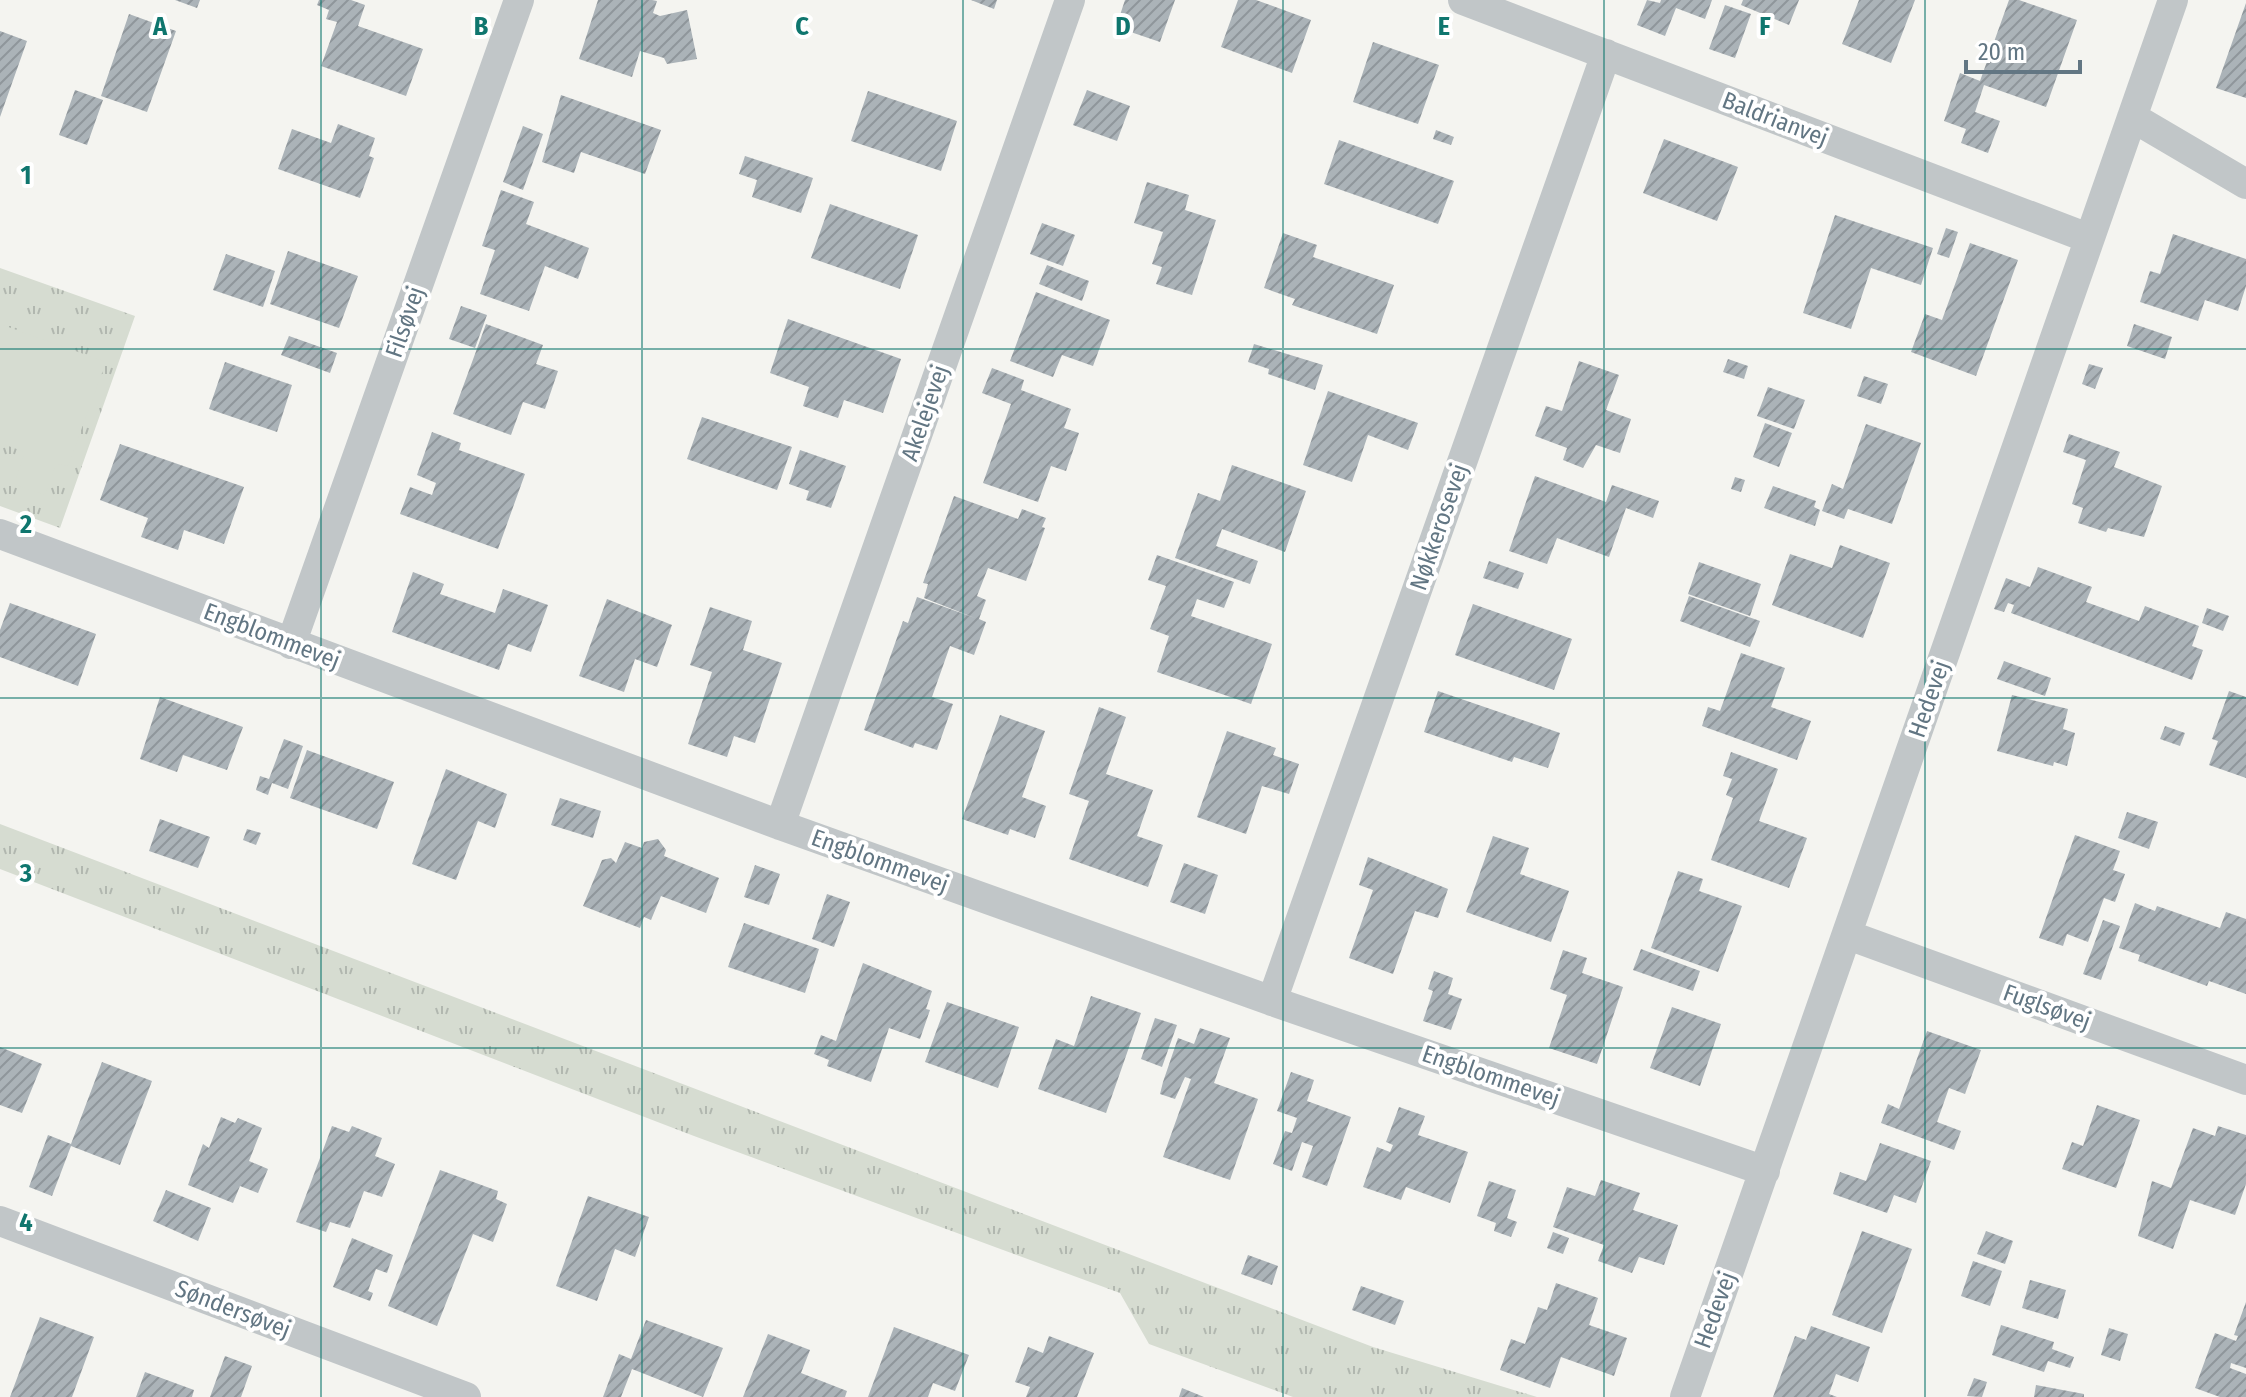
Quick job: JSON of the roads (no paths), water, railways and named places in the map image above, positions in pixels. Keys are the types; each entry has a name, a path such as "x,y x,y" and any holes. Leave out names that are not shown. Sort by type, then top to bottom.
{"street":[{"name":"Filsøvej","path":"291,644 519,0"},
{"name":"Akelejevej","path":"780,825 1070,0"},
{"name":"Baldrianvej","path":"1463,0 2088,238"},
{"name":"Hedevej","path":"1685,1397 2173,0"},
{"name":"Nøkkerosevej","path":"1272,1001 1606,54"},
{"path":"2132,117 2246,184"},
{"name":"Engblommevej","path":"0,534 780,825 1272,1001 1765,1171"},
{"name":"Fuglsøvej","path":"1848,935 2246,1080"},
{"name":"Søndersøvej","path":"0,1221 466,1397"}]}
